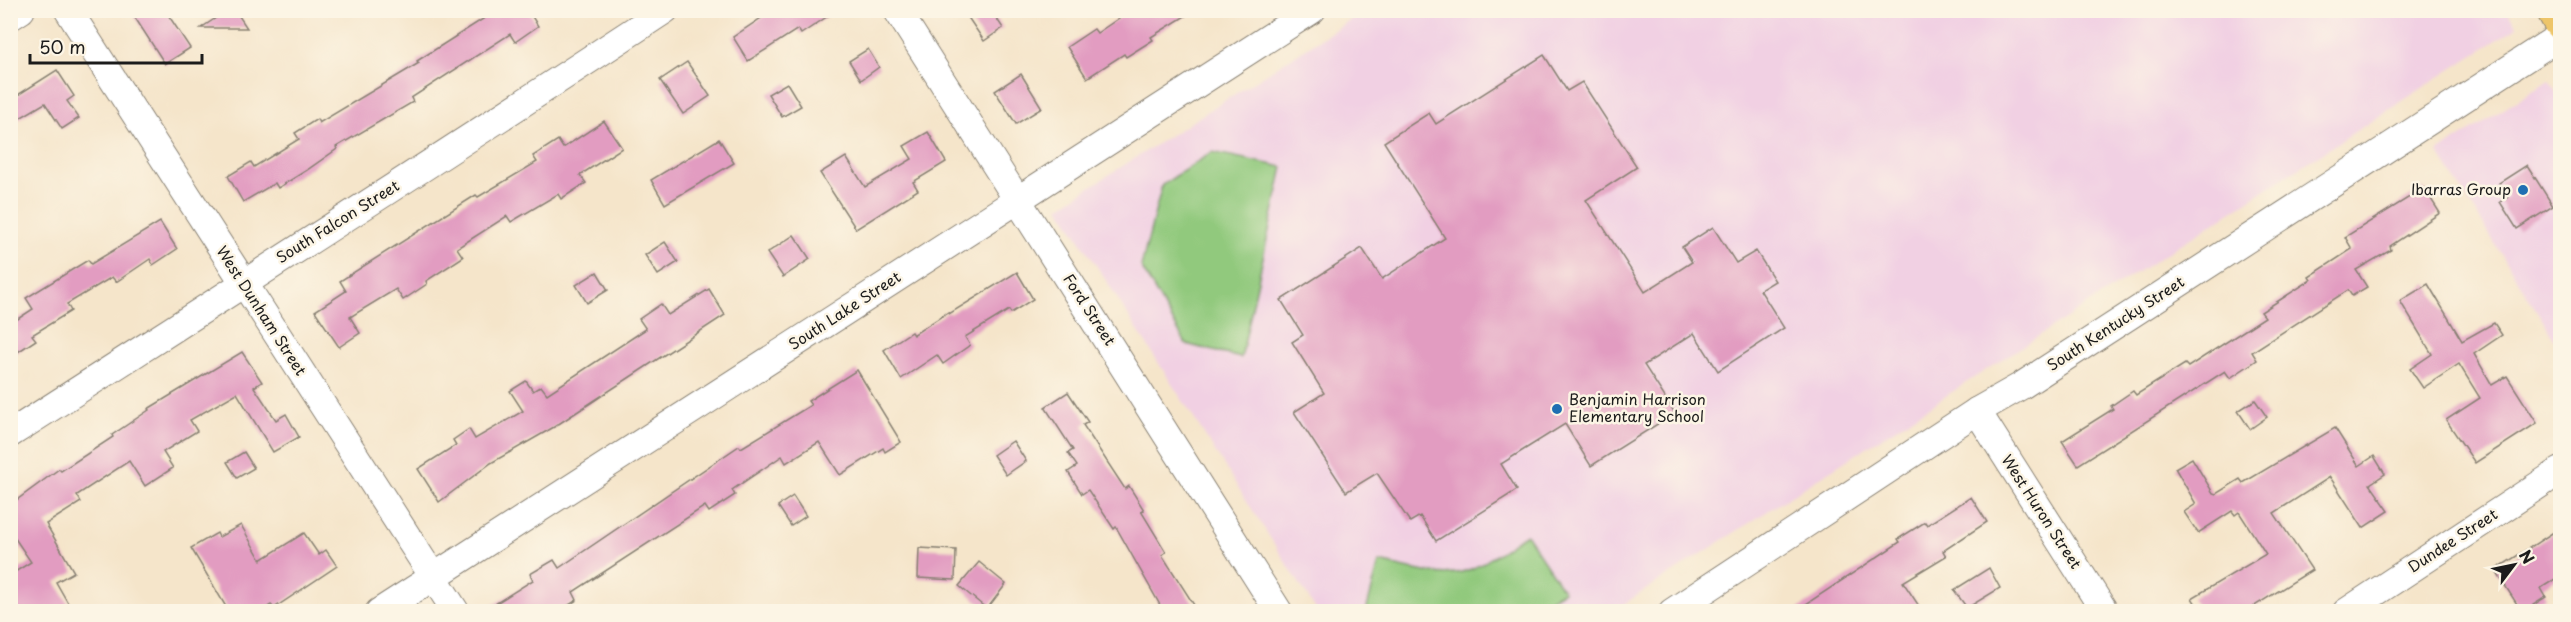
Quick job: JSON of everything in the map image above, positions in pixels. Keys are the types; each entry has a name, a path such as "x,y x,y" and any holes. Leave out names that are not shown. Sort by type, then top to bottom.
{"main road":[{"path":"2553,10 2560,23"}],"street":[{"path":"10,17 21,10"},
{"name":"West Dunham Street","path":"68,10 456,612"},
{"name":"South Falcon Street","path":"10,434 665,10"},
{"name":"Ford Street","path":"897,10 1279,612"},
{"name":"South Lake Street","path":"379,612 1312,10"},
{"name":"South Kentucky Street","path":"1672,612 1977,411 2021,386 2560,36"},
{"name":"West Huron Street","path":"1977,411 2104,612"},
{"name":"Dundee Street","path":"2346,612 2560,471"}],"shaded area":[{"name":"Benjamin Harrison Elementary School","path":"2506,10 2517,27 1613,611 1317,611 1059,207 1364,11"},
{"path":"2549,80 2560,98 2560,348 2438,152"}],"green space":[{"path":"1212,152 1283,167 1241,358 1186,344 1141,267 1162,185"},
{"path":"1526,534 1564,591 1531,611 1369,612 1367,608 1379,562 1425,572 1449,574 1460,572 1485,562"}],"building":[{"path":"130,10 165,10 190,48 165,64"},
{"path":"228,10 235,10 247,28 201,28"},
{"path":"497,10 528,10 538,26 515,42 510,34 411,98 413,102 336,147 337,149 307,170 278,188 275,183 243,202 228,176 251,162 254,167 299,139 295,133 317,119 319,123 419,63 417,61"},
{"path":"773,10 837,10 801,34 798,29 748,61 733,37"},
{"path":"963,10 991,10 1003,28 984,41"},
{"path":"1131,10 1195,10 1151,37 1153,40 1126,57 1124,54 1087,78 1067,47 1094,29 1097,33"},
{"path":"868,49 879,67 861,80 849,61"},
{"path":"1544,55 1567,91 1582,82 1637,167 1586,200 1645,292 1692,262 1682,247 1713,227 1736,263 1756,251 1775,281 1760,290 1784,328 1718,371 1694,333 1644,365 1675,413 1591,466 1565,424 1501,464 1517,490 1436,541 1420,516 1410,522 1377,473 1346,492 1294,412 1324,393 1292,342 1303,335 1281,300 1362,248 1382,279 1445,238 1384,142 1429,113 1436,124"},
{"path":"687,62 710,96 683,114 660,80"},
{"path":"57,70 74,96 67,101 79,118 62,129 45,103 10,124 10,100"},
{"path":"1021,74 1042,108 1016,124 995,91"},
{"path":"787,83 801,106 782,117 768,94"},
{"path":"604,121 622,148 580,175 586,183 561,199 558,194 511,222 507,216 457,248 463,257 426,281 427,284 403,300 396,289 350,317 360,333 339,347 315,311 346,291 340,281 476,195 478,197 537,162 533,156 558,140 563,148"},
{"path":"928,132 946,162 913,182 918,190 856,229 820,173 846,157 865,187 912,159 904,146"},
{"path":"719,139 734,163 665,204 651,180"},
{"name":"Ibarras Group","path":"2527,165 2553,206 2517,229 2500,202 2508,197 2499,183"},
{"path":"2424,188 2440,213 2390,246 2391,250 2356,270 2367,287 2352,296 2348,290 2252,352 2257,360 2230,378 2225,371 2078,465 2062,441 2113,409 2111,406 2133,391 2136,395 2185,364 2188,367 2265,317 2261,312 2311,280 2309,277 2352,249 2345,237"},
{"path":"160,222 177,249 153,265 150,259 116,282 112,277 67,304 71,311 32,335 36,340 10,357 10,324 33,309 26,298 88,260 91,264"},
{"path":"794,235 810,259 783,277 767,253"},
{"path":"665,242 678,262 658,275 645,255"},
{"path":"597,272 608,290 587,303 576,285"},
{"path":"1017,272 1033,299 1011,313 1009,310 965,337 970,345 943,364 937,355 901,379 884,350 911,332 913,335"},
{"path":"2428,284 2462,341 2494,323 2502,335 2474,354 2492,385 2507,376 2537,423 2475,463 2446,420 2480,398 2459,364 2423,388 2410,369 2432,354 2400,301"},
{"path":"709,289 725,315 554,427 491,463 439,502 418,469 456,445 453,440 469,429 475,439 523,411 510,391 526,381 533,391 541,386 547,394 646,329 639,319 661,304 668,315"},
{"path":"242,352 262,382 254,387 276,420 286,414 299,437 273,452 237,393 190,420 197,431 163,452 173,468 145,486 129,461 77,495 81,502 46,524 74,572 56,582 73,612 10,612 10,575 31,562 10,531 10,505 59,469 61,471 113,437 112,435 148,409"},
{"path":"857,370 901,442 885,452 883,448 840,475 819,442 786,463 782,456 732,490 735,495 709,512 705,506 573,592 577,600 558,612 482,612 533,580 530,574 554,560 559,568 739,446 741,448 811,405 808,401"},
{"path":"1068,392 1088,422 1083,425 1125,489 1129,486 1144,510 1141,511 1166,552 1162,555 1194,605 1184,612 1164,612 1116,527 1114,529 1088,490 1082,494 1068,472 1077,466 1068,453 1073,450 1045,407"},
{"path":"2255,400 2267,417 2250,429 2238,411"},
{"path":"2335,428 2359,466 2374,456 2385,474 2370,484 2389,511 2363,528 2330,477 2274,513 2312,570 2245,612 2201,612 2192,598 2266,554 2239,512 2235,515 2232,511 2198,533 2184,512 2196,504 2175,468 2192,458 2213,493 2216,494 2240,479 2243,483"},
{"path":"1013,441 1026,461 1006,475 993,455"},
{"path":"244,452 254,468 237,478 227,462"},
{"path":"793,496 806,516 791,526 778,506"},
{"path":"1971,497 1987,522 1943,551 1946,556 1903,582 1923,612 1794,612 1900,542 1898,539 1925,522 1927,525"},
{"path":"241,525 261,560 304,533 319,555 326,550 337,566 274,608 271,605 260,612 229,612 191,548 217,533 219,537"},
{"path":"2560,528 2560,576 2541,588 2546,597 2522,612 2495,570"},
{"path":"919,548 956,550 955,580 918,578"},
{"path":"979,562 1006,584 987,609 959,586"},
{"path":"1989,568 2000,588 1967,608 1954,590"}],"place":[{"name":"Ibarras Group","path":"2523,190"},
{"name":"Benjamin Harrison Elementary School","path":"1557,409"}]}
